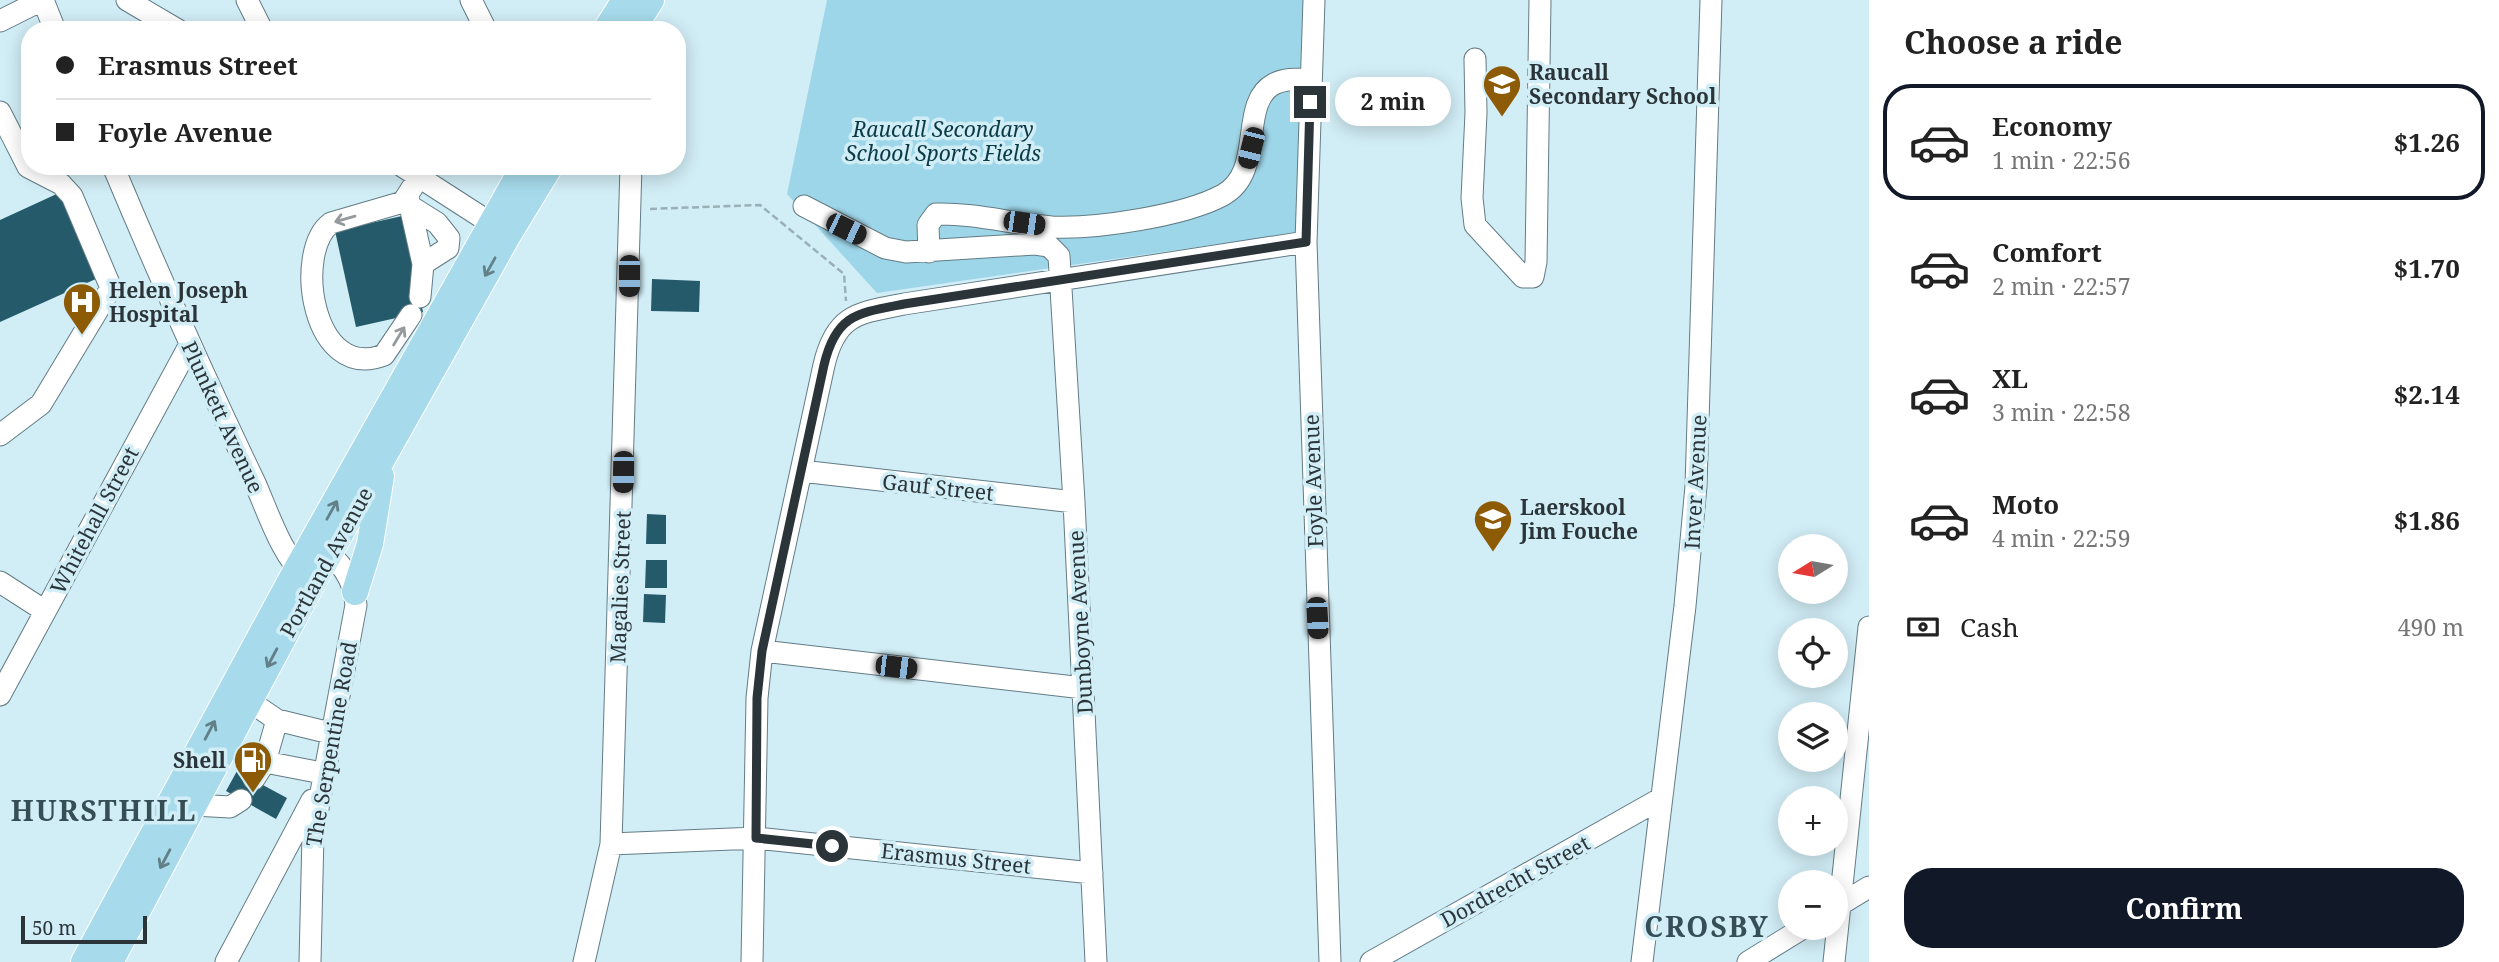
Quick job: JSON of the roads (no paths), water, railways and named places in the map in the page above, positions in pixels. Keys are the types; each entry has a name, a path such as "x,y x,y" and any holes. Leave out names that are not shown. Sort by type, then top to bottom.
{"main road":[{"path":"617,21 625,0"},
{"path":"624,21 651,0"},
{"name":"Portland Avenue","path":"84,962 305,575 383,460 499,228 520,175"},
{"name":"Portland Avenue","path":"322,548 499,228 543,175"},
{"path":"355,592 370,544 383,460"},
{"name":"Portland Avenue","path":"110,962 249,701 305,575"}],"street":[{"path":"0,21 42,0 51,21"},
{"path":"127,0 163,21"},
{"path":"247,0 258,21"},
{"path":"471,0 482,21"},
{"name":"Foyle Avenue","path":"1314,0 1306,242 1330,962"},
{"path":"1475,59 1476,113 1472,198 1475,225 1523,277 1533,277 1536,262 1540,0"},
{"name":"Inver Avenue","path":"1642,962 1685,606 1696,486 1711,0"},
{"path":"929,252 928,225 936,214 1051,227 1088,226 1172,213 1225,194 1242,177 1248,162 1256,108 1264,94 1273,84 1284,80 1311,79"},
{"path":"0,112 21,153"},
{"path":"0,435 45,398 111,288 72,196 61,184 44,175"},
{"name":"Plunkett Avenue","path":"117,175 189,346 305,575"},
{"path":"410,175 409,202 423,264 416,306 391,349 384,355 362,358 343,353 331,344 319,320 313,267 315,246 324,228 331,223 409,202 437,223 449,238 448,248 423,264"},
{"path":"415,175 499,228"},
{"name":"Magalies Street","path":"584,962 611,844 631,175"},
{"name":"Dunboyne Avenue","path":"804,206 884,248 929,252 1035,244 1049,246 1059,256 1074,502 1096,962"},
{"path":"752,962 757,698 762,651 826,353 837,330 848,318 904,304 1062,282 1306,242"},
{"name":"Whitehall Street","path":"0,695 189,346"},
{"name":"Gauf Street","path":"801,471 1074,502"},
{"path":"322,548 345,571 355,592"},
{"path":"0,582 45,611"},
{"name":"The Serpentine Road","path":"310,962 313,835 321,779 356,605 355,592"},
{"path":"1842,870 1869,627"},
{"path":"762,651 1083,688"},
{"path":"249,701 277,720 330,733"},
{"path":"226,962 321,779 259,770 277,720"},
{"name":"Dordrecht Street","path":"1371,962 1660,799"},
{"path":"194,805 230,807 241,800"},
{"name":"Erasmus Street","path":"611,844 756,838 1092,873"},
{"path":"1848,899 1869,887"},
{"path":"1748,962 1784,940"},
{"path":"1834,962 1836,940"}],"place":[{"name":"Raucall Secondary School","path":"1502,118"},
{"name":"Helen Joseph Hospital","path":"82,336"},
{"name":"Laerskool Jim Fouche","path":"1493,553"},
{"name":"Shell","path":"253,794"}],"district":[{"name":"HURSTHILL","path":"104,810"},
{"name":"CROSBY","path":"1707,926"}],"park label":[{"name":"Raucall Secondary School Sports Fields","path":"943,141"}]}
